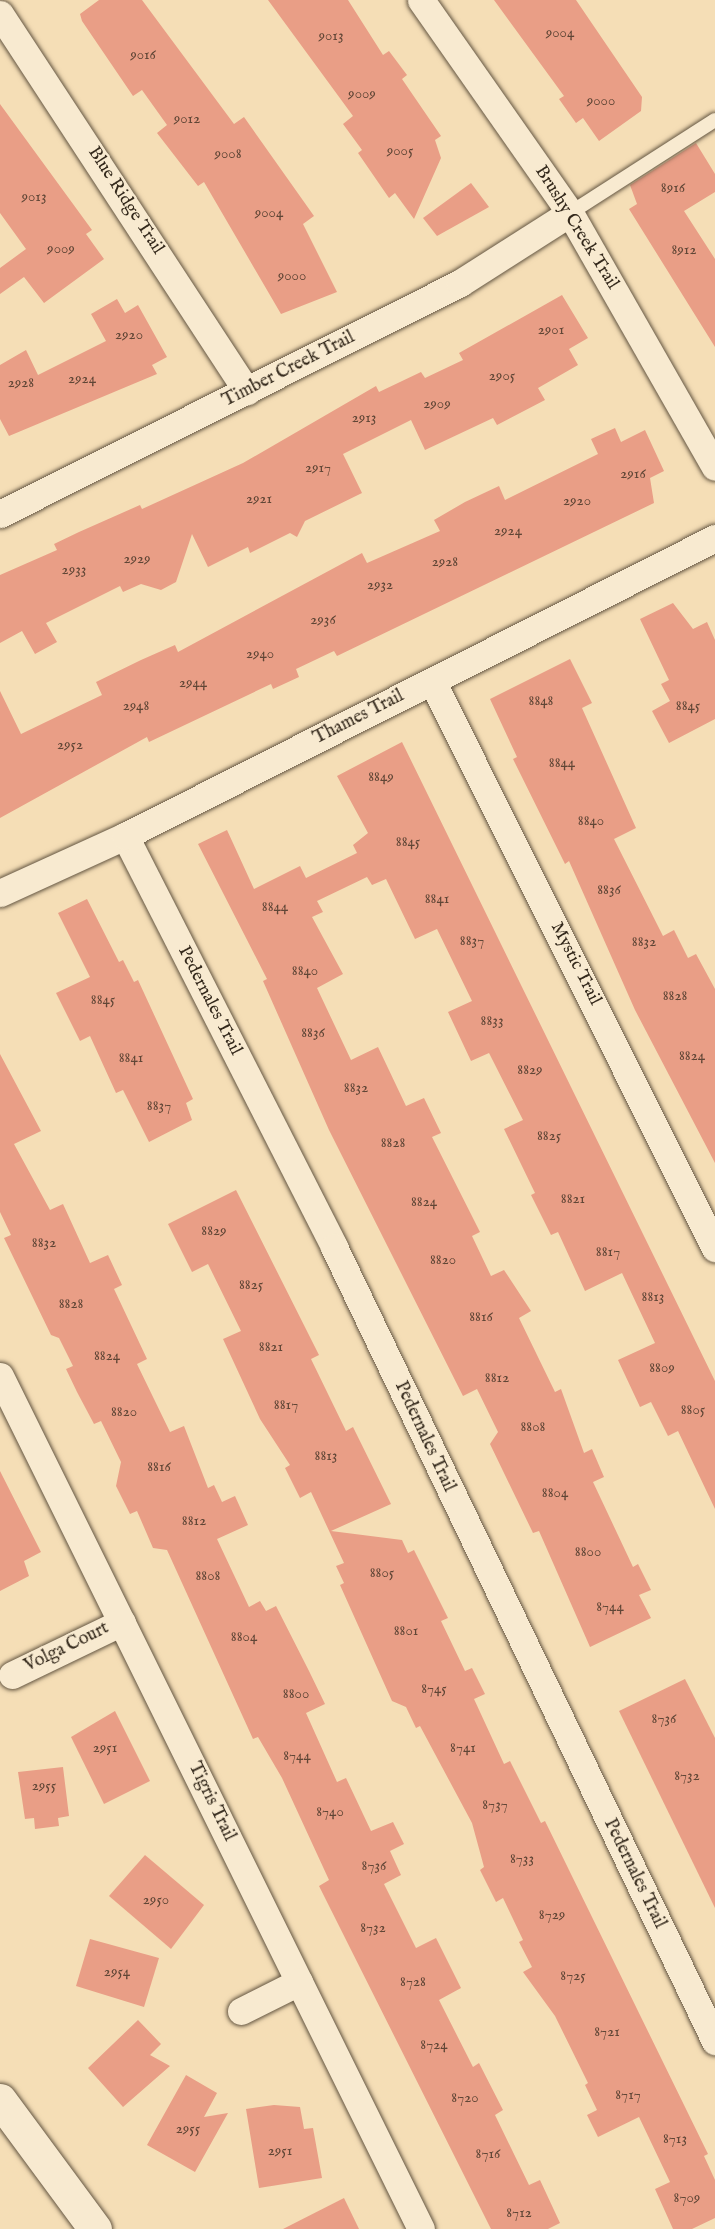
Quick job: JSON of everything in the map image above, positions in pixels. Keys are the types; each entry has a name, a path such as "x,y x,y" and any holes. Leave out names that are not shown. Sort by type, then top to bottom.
{"main road":[{"path":"0,2100 95,2229"}],"street":[{"name":"Brushy Creek Trail","path":"421,0 570,213 715,466"},
{"name":"Blue Ridge Trail","path":"0,14 247,391"},
{"name":"Timber Creek Trail","path":"0,514 460,283 570,213"},
{"name":"Thames Trail","path":"0,892 125,836 715,538"},
{"name":"Mystic Trail","path":"432,681 715,1248"},
{"name":"Pedernales Trail","path":"125,836 334,1247 715,2041"},
{"name":"Tigris Trail","path":"0,1376 421,2229"},
{"name":"Volga Court","path":"12,1675 122,1622"},
{"path":"241,2011 299,1982"}],"lane":[{"path":"570,213 715,120"}],"building":[{"path":"99,0 142,0 234,124 244,117 314,216 303,224 337,292 281,314 204,182 198,186 157,133 167,125 142,90 133,96 82,21 80,14"},
{"path":"268,0 348,0 383,55 389,51 407,75 402,79 441,136 435,140 441,158 414,219 395,193 389,198 358,153 362,150 343,124 353,116"},
{"path":"494,0 576,0 642,97 641,111 599,141 583,118 576,123 559,99 564,96"},
{"path":"0,104 92,230 86,234 104,259 44,303 24,277 0,294 0,268 26,249 0,213"},
{"path":"696,143 715,174 715,192 684,211 715,259 715,347 629,209 637,204 630,185"},
{"path":"471,183 489,207 437,236 423,218"},
{"path":"562,295 588,338 569,349 578,365 538,388 545,400 497,425 493,418 425,450 411,420 343,454 362,493 305,521 297,537 290,533 250,553 248,547 208,567 192,534 176,582 161,590 141,584 123,592 120,586 46,623 57,642 35,654 22,631 0,643 0,575 57,550 54,544 79,532 140,505 142,509 243,463 376,386 379,392 421,372 425,378 463,360 459,353"},
{"path":"117,299 125,313 138,305 167,357 152,365 157,374 9,436 0,419 0,365 26,350 38,375 106,341 91,314"},
{"path":"615,428 621,442 645,430 664,471 650,478 654,503 337,656 334,651 296,669 299,677 273,689 271,684 149,742 147,737 0,818 0,691 21,734 102,695 96,682 141,660 175,645 178,652 362,553 367,563 440,531 434,520 465,502 499,486 505,500 598,454 591,439"},
{"path":"673,603 693,629 707,622 715,640 715,719 669,743 652,711 670,701 661,684 669,680 640,619"},
{"path":"570,659 592,703 582,708 636,828 614,839 663,936 674,930 688,958 696,954 715,989 715,1163 635,1010 569,861 565,864 513,759 517,757 490,699"},
{"path":"402,742 715,1381 715,1509 678,1431 668,1436 651,1402 640,1407 618,1360 655,1343 622,1273 585,1291 558,1232 551,1235 531,1195 535,1193 504,1129 523,1120 489,1053 471,1061 448,1012 472,1001 437,929 415,939 386,879 372,885 367,877 317,901 323,912 312,917 343,974 317,988 351,1060 378,1047 406,1106 424,1098 441,1133 432,1137 480,1232 472,1236 491,1276 504,1270 531,1311 519,1318 555,1392 561,1389 584,1453 592,1449 604,1477 593,1482 633,1567 638,1564 651,1590 639,1595 651,1618 590,1647 539,1531 533,1533 490,1444 498,1432 477,1389 463,1396 329,1130 263,981 267,979 198,844 227,830 254,889 300,866 306,878 357,853 353,845 368,833 337,776"},
{"path":"87,899 119,962 123,960 134,982 138,980 193,1099 186,1103 192,1120 149,1142 123,1090 116,1093 90,1036 80,1041 56,993 90,977 58,913"},
{"path":"0,1054 41,1131 14,1144 50,1210 63,1204 90,1263 108,1255 122,1285 114,1289 147,1359 137,1364 170,1432 184,1426 208,1488 214,1485 222,1502 235,1496 248,1525 217,1539 249,1607 260,1601 266,1611 276,1606 309,1671 325,1704 306,1713 337,1782 346,1778 371,1831 393,1822 404,1844 390,1851 401,1875 384,1884 416,1948 436,1938 461,1988 439,2000 473,2067 479,2063 503,2110 495,2115 529,2185 540,2180 560,2223 548,2229 491,2229 319,1886 329,1880 282,1778 258,1737 253,1739 167,1550 153,1548 137,1511 130,1514 116,1486 121,1462 101,1421 94,1424 77,1392 66,1369 73,1366 59,1338 51,1335 4,1238 11,1235 0,1212"},
{"path":"236,1190 319,1355 311,1359 346,1431 353,1427 391,1504 331,1531 402,1540 408,1553 414,1550 448,1618 441,1621 465,1671 472,1668 485,1694 474,1699 504,1764 510,1761 541,1823 545,1821 708,2154 704,2156 715,2180 715,2218 692,2229 673,2229 655,2189 670,2182 639,2117 598,2137 587,2115 597,2110 585,2085 588,2083 555,2016 523,1972 532,1967 519,1942 523,1940 503,1898 496,1902 480,1870 484,1867 472,1823 420,1726 416,1728 406,1707 392,1701 340,1585 344,1583 336,1566 344,1563 311,1492 300,1498 285,1468 290,1465 260,1419 223,1339 241,1331 208,1264 192,1272 168,1224"},
{"path":"0,1471 41,1552 24,1561 29,1576 0,1591"},
{"path":"685,1679 715,1738 715,1908 619,1711"},
{"path":"115,1711 150,1781 104,1804 71,1737"},
{"path":"63,1767 69,1816 58,1818 59,1826 35,1829 34,1818 25,1819 18,1772"},
{"path":"145,1855 204,1905 171,1949 109,1896"},
{"path":"90,1939 159,1958 144,2007 76,1986"},
{"path":"138,2020 161,2044 150,2055 170,2066 123,2107 88,2068"},
{"path":"186,2075 217,2093 204,2117 228,2113 195,2172 147,2145"},
{"path":"274,2105 300,2107 304,2129 313,2128 322,2178 259,2188 246,2109"},
{"path":"344,2198 359,2229 283,2229"}]}
